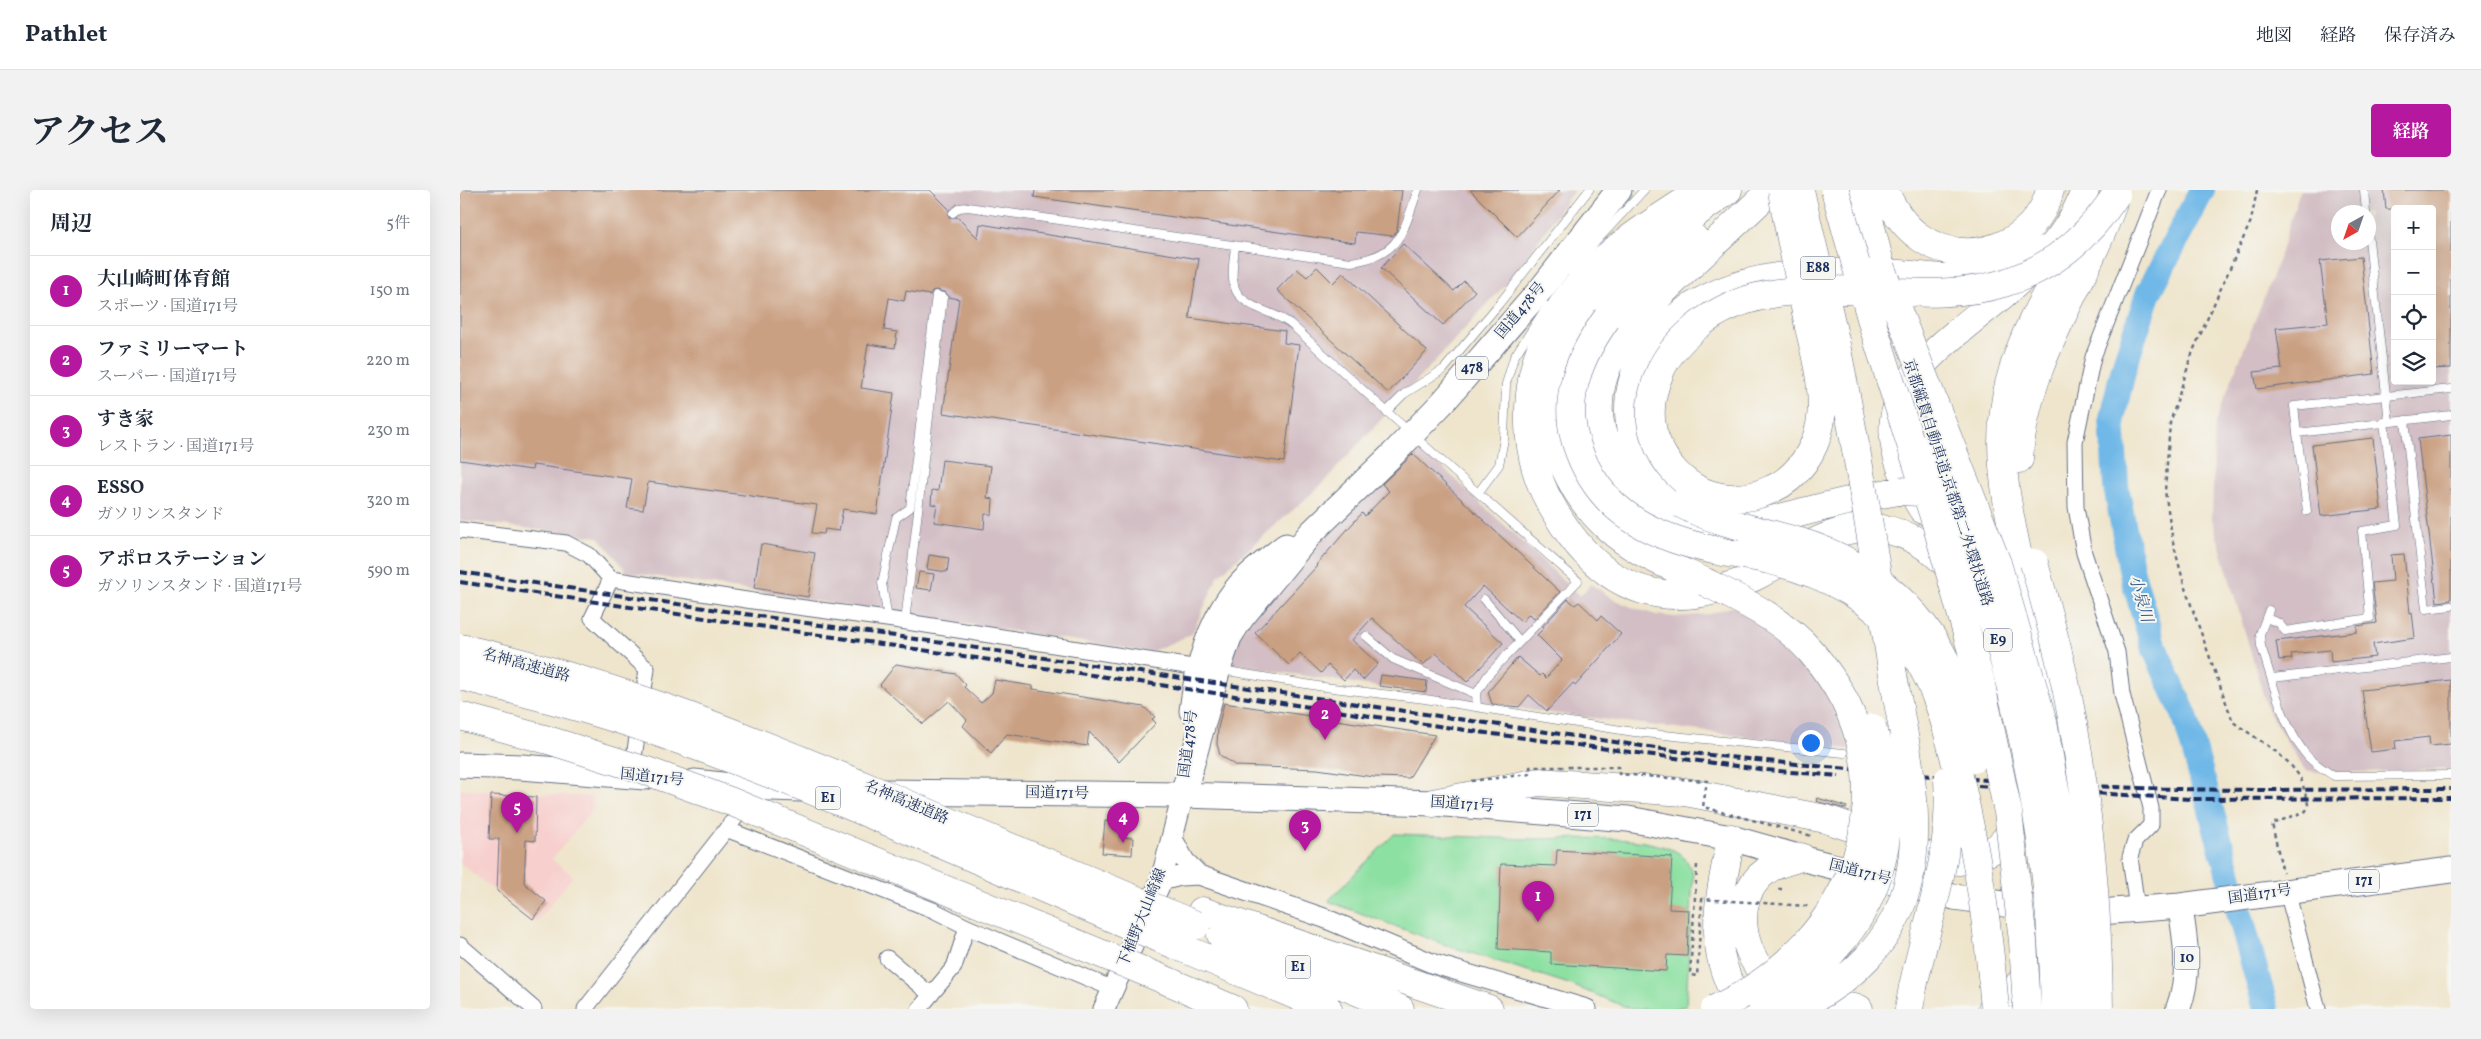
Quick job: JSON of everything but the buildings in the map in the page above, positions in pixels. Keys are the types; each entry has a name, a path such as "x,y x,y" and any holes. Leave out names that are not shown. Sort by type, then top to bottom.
{"highway":[{"name":"国道478号","path":"1183,795 1209,669 1242,617 1310,533 1444,402 1542,288 1619,190"},
{"path":"1702,190 1614,249 1577,285 1559,309 1537,357 1532,379 1529,431 1538,475 1547,499 1580,550 1606,571 1628,585 1662,595 1696,594 1759,575 1806,547 1844,531 1861,528 1885,529 1900,532 1930,549 1948,566 1982,606"},
{"path":"1718,190 1614,281 1578,368 1571,398 1574,435 1580,456 1590,476 1604,495 1619,510 1638,524 1670,538 1718,551 1766,559 1825,578 1849,590 1871,605 1903,637 1930,682 1947,728 1967,812 1985,912 1993,1009 2005,1001 2021,985 2034,959 2038,942"},
{"path":"1668,235 1728,190"},
{"path":"1763,1009 1812,972 1832,953 1863,912 1874,891 1885,847 1887,795 1884,768 1866,713 1837,667 1818,646 1772,612 1655,560 1616,536 1583,502 1570,481 1559,457 1551,416 1552,392 1557,366 1573,329 1652,274 1764,190"},
{"path":"1771,190 1643,311 1621,339 1608,364 1602,384 1600,405 1601,425 1614,463 1638,493 1670,515 1708,526 1727,527 1764,522 1847,500 1899,491 1935,494 1948,499 1979,523 2007,558 2030,611"},
{"path":"1782,190 1785,209 1797,266 1798,275 1800,285 1802,294 1804,304 1810,332 1818,375 1822,403 1821,423 1816,441 1807,458 1794,474 1780,486 1745,498 1728,498 1710,494 1694,487 1680,476 1668,463 1653,432 1651,398 1663,364 1686,335 1700,323 1730,306 1768,295 1789,292 1798,292 1806,291 1815,291 1823,290 1832,290 1945,293 1985,288 2005,283 2043,266 2079,242 2093,228 2111,192"},
{"name":"E88","path":"1792,1009 1839,983 1859,967 1875,948 1892,923 1903,900 1909,880 1913,850 1913,808 1908,769 1876,569 1836,346 1800,190"},
{"name":"E88","path":"1835,190 1875,278"},
{"path":"1862,190 1875,278 1994,554 2031,676 2054,780 2063,836 2074,947 2075,1009"},
{"path":"1884,190 1899,218 1910,229 1934,245 1958,252 1983,251 2006,244 2028,229 2049,195"},
{"path":"2037,882 2023,731 2008,663 1982,606 1958,561 1920,506 1901,468 1894,445 1896,408 1905,387 1930,355 2039,263 2072,221 2085,190"},
{"path":"2075,872 2054,719 2003,477 2002,444 2009,385 2026,333 2090,219 2111,192"},
{"path":"2099,1009 2094,879 2082,774 2059,658 2026,533 2019,460 2023,421 2030,390 2050,340 2097,243 2111,192"},
{"path":"2018,1009 2011,943 2004,905 1964,716 1956,685 1931,636 1900,598 1865,571 1825,550 1697,512 1681,504 1649,474 1637,454 1630,432 1628,409 1631,385 1647,349 1665,326 1684,311 1711,295 1735,285 1764,277 1791,274 1900,274 1950,278 1986,272 2031,256 2044,247 2072,221"},
{"name":"京都縦貫自動車道;京都第二外環状道路","path":"1875,278 1938,532 1980,680 2008,812 2024,941 2027,1009"},
{"name":"京都縦貫自動車道;京都第二外環状道路","path":"1875,278 2002,653 2044,854 2049,901 2055,1009"},
{"path":"1706,582 1768,616 1811,651 1828,672 1851,716 1862,756 1866,788 1866,812 1858,858 1846,888 1825,923 1772,976 1750,991 1715,1009"},
{"path":"1903,637 1926,686 1936,715 1943,741 1949,790 1942,872 1918,964 1909,1009"},
{"name":"名神高速道路","path":"460,648 589,684 714,726 798,758 1000,842 1194,929 1328,1009"},
{"name":"名神高速道路","path":"460,676 609,717 714,753 852,808 1194,929 1343,985 1400,1009"},
{"path":"460,716 626,764 732,802 1233,1009"},
{"path":"1433,803 1538,782 1685,792 1826,819 1900,844 1932,858 1960,862 1974,859 1998,847 2010,834 2018,818 2022,800 2023,731"},
{"name":"国道171号","path":"460,765 631,776 759,788 868,792 1183,795 1433,803 1628,819 1731,838 1806,846 1954,897 2086,913 2191,904 2451,870"},
{"path":"1731,838 1718,915 1717,946 1722,968 1730,989 1744,1009"},
{"path":"1806,846 1765,871 1754,883 1746,898 1742,917 1744,934 1750,952 1767,979 1781,990 1797,997 1859,1009"},
{"path":"1194,929 1454,997 1489,1009"},
{"path":"2071,1009 2078,988 2080,941"},
{"path":"1170,982 1208,1009"}],"main road":[{"name":"下植野大山崎線","path":"1104,1009 1161,881 1183,795"},
{"name":"10","path":"2178,1009 2184,992 2191,904"}],"street":[{"path":"2137,909 2130,857 2135,841 2151,825 2151,808 2122,694 2117,652 2084,553 2076,507 2075,442 2094,357 2159,190"},
{"path":"460,530 566,543 589,556 611,579 888,619 1209,669"},
{"path":"611,579 592,618 646,669 631,776"},
{"path":"586,1009 759,788"},
{"path":"726,830 932,910 967,927 1113,989"},
{"path":"1172,837 1185,861 1199,876"},
{"path":"1161,881 1180,876 1199,876 1324,918 1434,964 1587,1009"},
{"path":"2282,891 2318,1009"},
{"path":"919,1009 954,967 967,927"},
{"path":"460,945 534,1009"},
{"path":"887,958 931,995"}],"lane":[{"path":"953,213 959,208 968,208 1350,262 1379,256 1400,239 1418,190"},
{"path":"1386,412 1404,394 1444,369 1499,304 1589,190"},
{"path":"1565,283 1592,246 1644,190"},
{"path":"2364,190 2365,205"},
{"path":"1235,246 1234,278 1238,294 1256,308 1290,323 1411,435 1578,581 1519,640 1488,675 1476,694 1477,707"},
{"path":"2370,250 2398,525 2362,531 2370,618 2285,631 2268,614 2260,634 2260,646 2289,727 2304,753 2319,767 2334,776 2451,775"},
{"path":"888,619 882,583 896,518 910,508 936,295 943,297 905,622"},
{"path":"1478,493 1499,465 1504,439 1506,384 1514,357 1554,298"},
{"path":"2307,511 2294,406 2451,389"},
{"path":"2297,433 2451,415"},
{"path":"2405,420 2426,609 2451,606"},
{"path":"1484,599 1519,640"},
{"path":"1366,636 1393,659 1476,694"},
{"path":"2272,678 2451,656"},
{"path":"1209,669 1324,687 1477,707 1634,732 1844,753"},
{"name":"名神高速道路","path":"1343,985 1410,1009"}],"path":[{"path":"2257,190 2250,221 2193,351 2170,422 2165,491 2173,542 2185,588 2233,722 2274,750 2289,763 2301,778 2308,804 2306,811 2272,824 2282,891"},
{"path":"1471,781 1530,774 1530,767 1619,767 1619,774 1707,781 1703,807 1806,846"},
{"path":"1697,865 1690,975 1697,976 1702,899 1806,906 1815,910"}],"shaded area":[{"path":"460,190 1574,190 1515,274 1319,487 1218,576 1192,634 1150,652 627,572 599,537 460,520"},
{"path":"2300,190 2451,190 2451,769 2325,773 2305,770 2268,711 2212,519 2215,423 2278,261"},
{"path":"1416,446 1425,451 1580,596 1591,584 1613,599 1634,608 1656,615 1675,617 1710,614 1731,607 1742,608 1819,675 1850,749 1551,713 1232,665 1233,646 1264,597"},
{"path":"460,789 593,797 592,805 595,807 552,859 573,876 536,923 460,863"}],"green space":[{"path":"1394,834 1532,839 1623,839 1658,845 1677,852 1689,864 1693,876 1686,1006 1673,1009 1631,1009 1569,984 1443,944 1328,901"}],"waterway":[{"name":"小泉川","path":"2202,190 2148,294 2124,367 2112,418 2116,486 2132,573 2153,645 2185,716 2266,1009"}],"railway":[{"path":"460,572 1683,752 1737,758 1952,778 2156,789 2451,789"},
{"path":"460,582 1486,733 1767,770 1839,776"},
{"path":"1978,786 2191,799 2451,798"}],"place":[{"name":"ファミリーマート","path":"1325,740"},
{"name":"アポロステーション","path":"517,833"},
{"name":"ESSO","path":"1123,843"},
{"name":"すき家","path":"1305,851"},
{"name":"大山崎町体育館","path":"1538,922"}]}
